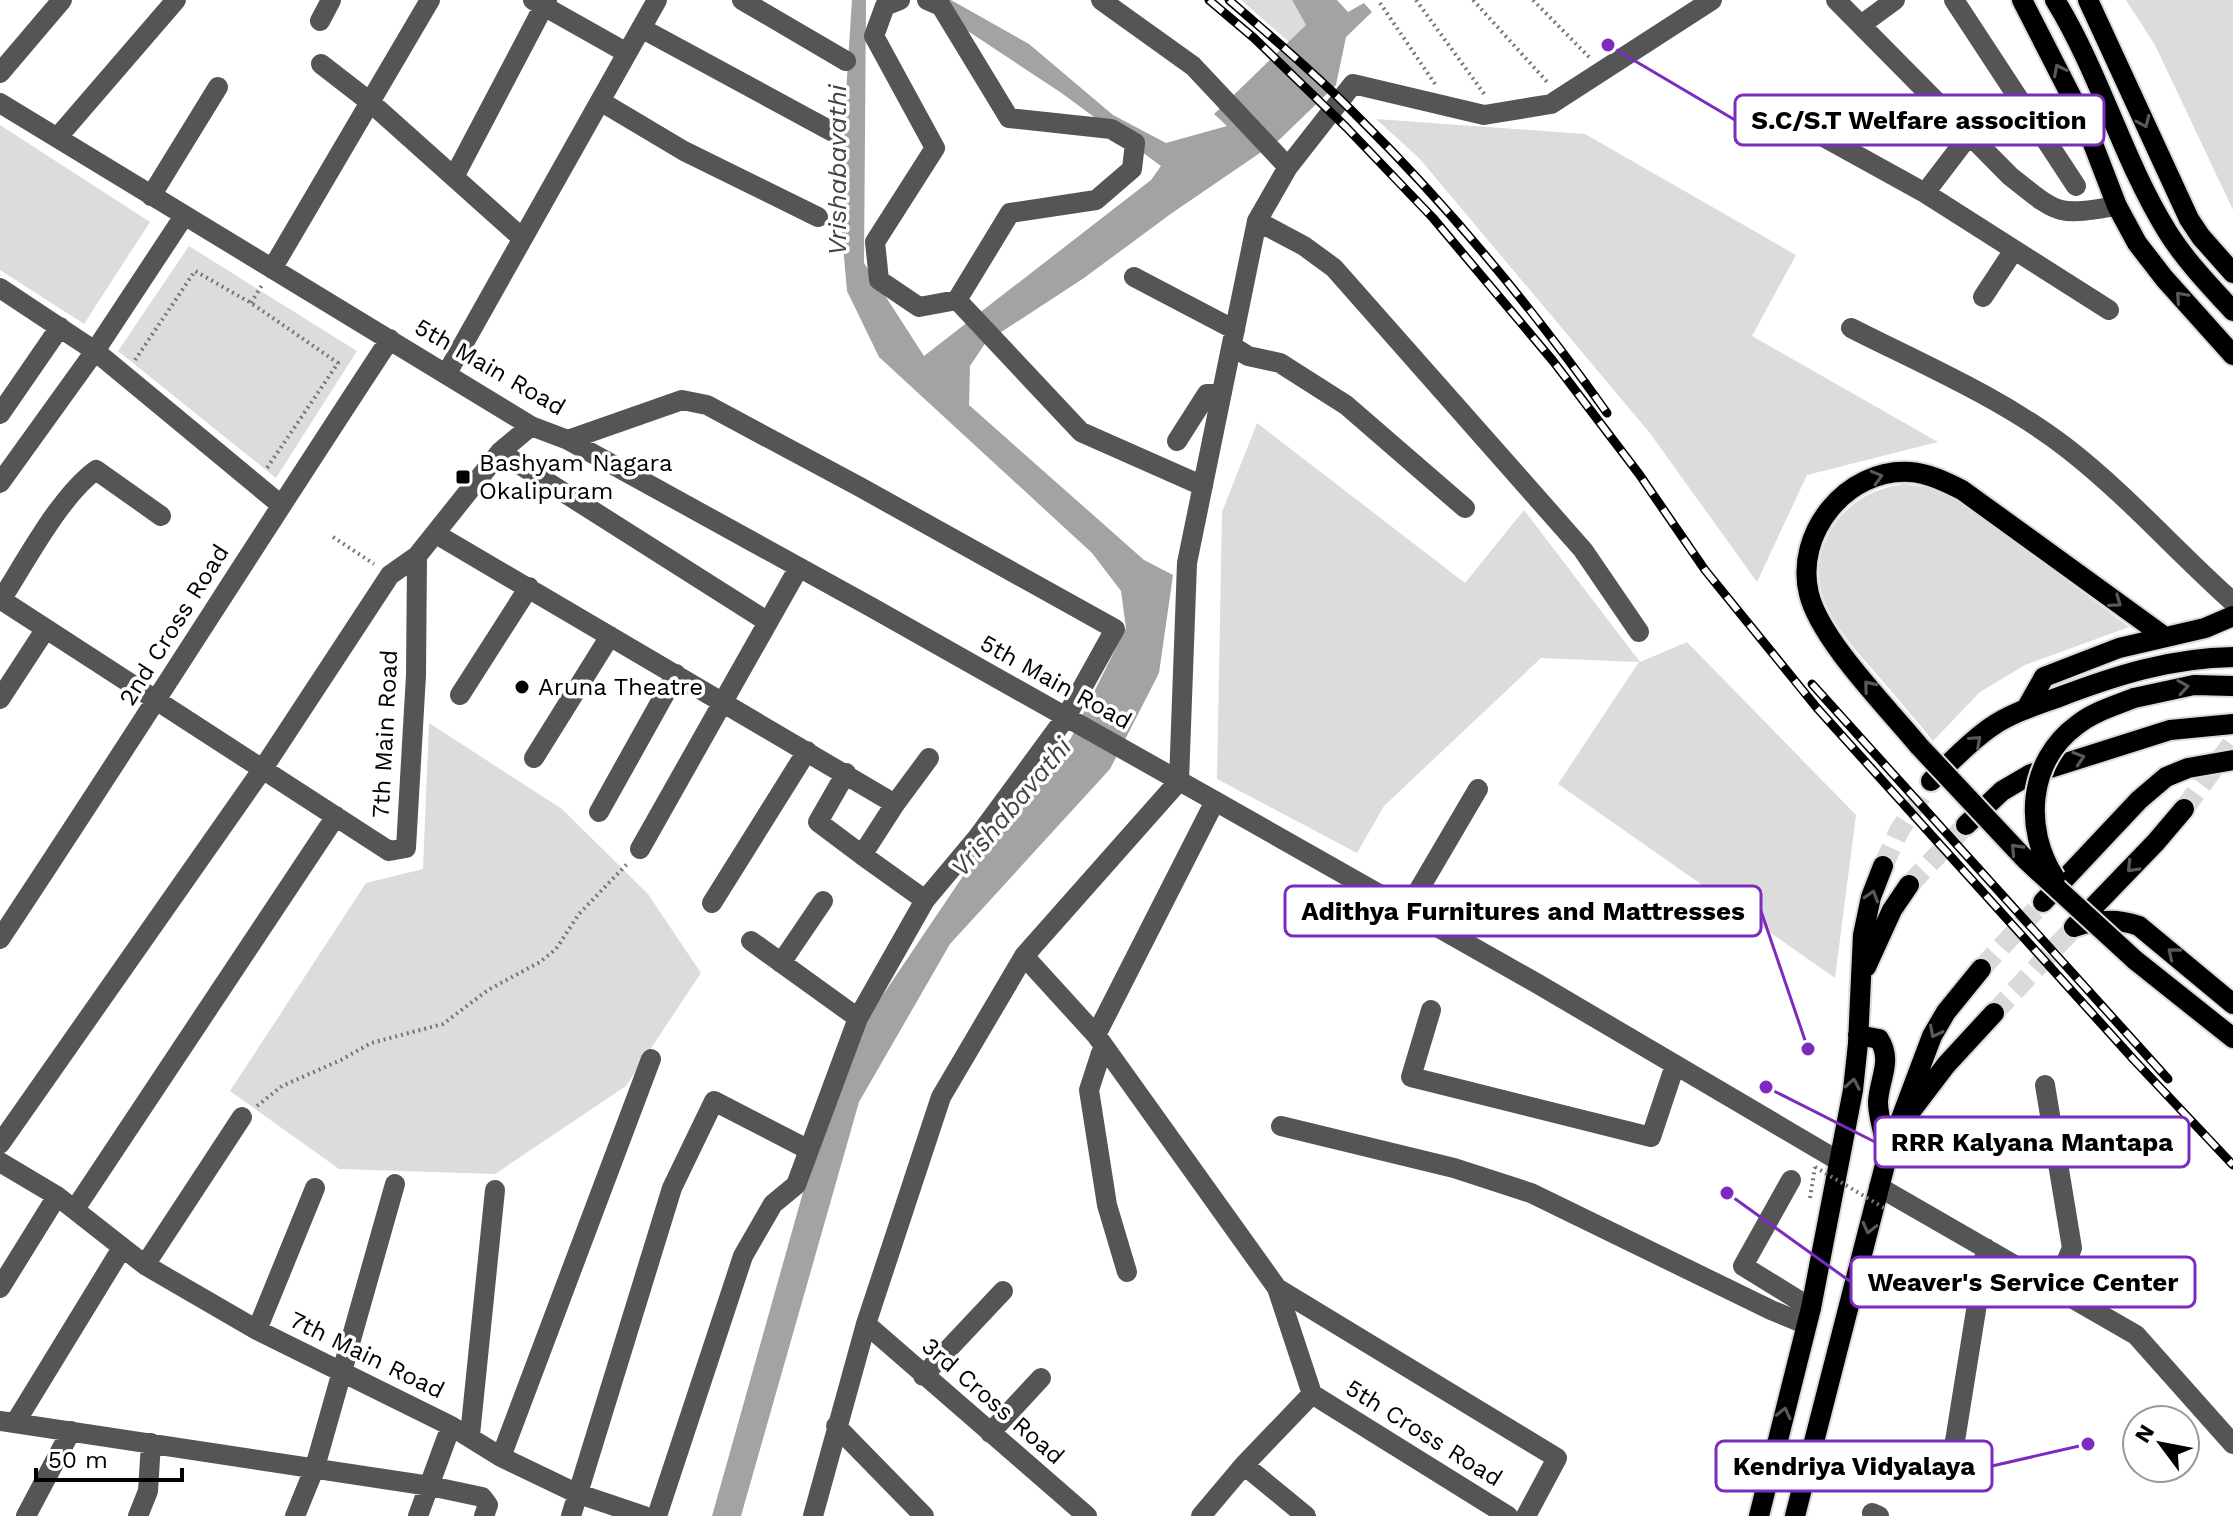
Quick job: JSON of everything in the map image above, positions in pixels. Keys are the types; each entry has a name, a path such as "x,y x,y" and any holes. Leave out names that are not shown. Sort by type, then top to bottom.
{"main road":[{"path":"2022,0 2085,123 2117,206 2137,243 2233,355"},
{"path":"2055,0 2081,47 2134,168 2168,232 2233,311"},
{"path":"2088,0 2189,219 2233,273"},
{"path":"2165,637 1962,490 1926,475 1910,472 1869,478 1851,488 1821,521 1809,546 1806,572 1809,595 1819,619 1833,642 1919,746 2026,860 2135,960 2233,1038"},
{"path":"2026,709 2044,677 2119,648 2205,628 2233,616"},
{"path":"1931,781 1991,727 2026,709 2154,665 2206,657 2233,657"},
{"path":"2067,898 2041,851 2034,802 2046,760 2059,740 2094,714 2134,698 2194,685 2233,686"},
{"path":"1966,825 2002,791 2031,774 2170,730 2233,724"},
{"path":"2043,902 2139,800 2159,783 2188,768 2233,760"},
{"path":"2184,809 2072,930 2098,920 2139,926 2233,1004"},
{"path":"1759,1516 1808,1316 1853,1090 1863,935 1871,897 1883,866"},
{"path":"1859,982 1892,910 1909,885"},
{"path":"1795,1516 1888,1153 1932,1036 1946,1012 1981,969"},
{"path":"1888,1153 1902,1125 1929,1085 1994,1013"},
{"path":"1858,1035 1879,1039 1885,1049 1886,1068 1878,1101 1888,1153"}],"street":[{"path":"0,73 62,0"},
{"path":"57,138 176,0"},
{"path":"320,21 331,0"},
{"path":"272,269 430,0"},
{"path":"447,373 657,0"},
{"path":"742,0 846,61"},
{"path":"900,0 885,6 874,36 935,148 875,242 879,280 919,307 957,300 1010,213 1096,200 1132,169 1135,143 1111,129 1009,118 941,6 927,0"},
{"path":"1101,0 1193,66 1288,167"},
{"path":"813,1516 866,1324 941,1097 1024,956 1179,781 1187,563 1257,221 1288,167 1353,84 1484,115 1551,104 1712,0"},
{"path":"1836,0 2010,176 2041,201 2060,212 2071,213 2117,206"},
{"path":"1861,25 1895,0"},
{"path":"1954,0 2076,186"},
{"path":"454,177 541,2 627,53"},
{"path":"641,28 831,131"},
{"path":"321,64 370,102 522,238"},
{"path":"151,196 218,87"},
{"path":"600,101 684,151 818,217"},
{"name":"5th Main Road","path":"0,103 531,426 568,440 871,607 1407,910 1837,1160"},
{"path":"1773,109 1925,193 2109,310"},
{"path":"1925,193 1970,134"},
{"path":"0,483 95,351 184,216"},
{"path":"1257,221 1304,246 1334,268 1583,550 1639,632"},
{"path":"1983,297 2014,250"},
{"path":"1134,277 1233,338 1248,356 1280,363 1346,405 1465,508"},
{"path":"3,296 60,327 95,351 281,505"},
{"path":"957,300 1081,432 1203,486"},
{"path":"0,414 60,327"},
{"path":"1851,328 2021,417 2066,447 2233,602"},
{"name":"2nd Cross Road","path":"0,939 390,339"},
{"path":"1177,441 1207,394 1222,393"},
{"path":"568,440 682,400 707,405 1115,629 1066,717 977,838 925,900 858,1018 796,1185 773,1204 743,1256 657,1516"},
{"path":"0,1144 262,770 390,575 417,556 500,452 531,426"},
{"path":"500,452 768,622"},
{"path":"1,599 61,509 83,480 96,470 161,516"},
{"path":"436,534 895,804"},
{"name":"7th Main Road","path":"1,599 389,851 406,848 416,675 417,556"},
{"path":"640,849 798,569"},
{"path":"460,695 529,587"},
{"path":"0,699 45,630"},
{"path":"534,758 610,636"},
{"path":"599,812 676,674"},
{"path":"712,903 807,751"},
{"path":"862,855 929,758"},
{"path":"846,773 818,822 925,900"},
{"path":"1407,910 1478,789"},
{"path":"1127,1272 1107,1205 1089,1090 1101,1053 1101,1042 1215,801"},
{"path":"75,1209 336,816"},
{"path":"781,963 823,901"},
{"path":"751,941 858,1018"},
{"path":"1024,956 1101,1042 1277,1288 1312,1394 1244,1465 1201,1516"},
{"path":"1431,1010 1411,1077 1651,1137 1675,1065"},
{"path":"501,1457 651,1059"},
{"path":"2045,1085 2072,1248 2055,1288"},
{"path":"571,1516 672,1188 714,1101 809,1150"},
{"path":"145,1265 242,1117"},
{"path":"1281,1126 1454,1168 1531,1193 1771,1310 1808,1316"},
{"name":"7th Main Road","path":"0,1162 57,1196 145,1265 257,1330 470,1435 501,1457 576,1493 644,1516"},
{"path":"1791,1180 1743,1266 1808,1316"},
{"path":"295,1516 315,1467 395,1184"},
{"path":"1879,1187 2136,1335 2233,1444"},
{"path":"257,1330 315,1188"},
{"path":"470,1435 495,1190"},
{"path":"0,1288 57,1196"},
{"path":"122,1248 8,1422 430,1486 482,1497 488,1505 484,1516"},
{"path":"1955,1441 1986,1248"},
{"path":"1277,1288 1557,1458 1526,1516"},
{"path":"923,1376 1003,1291"},
{"name":"3rd Cross Road","path":"866,1324 1087,1516"},
{"path":"990,1433 1041,1378"},
{"name":"5th Cross Road","path":"1312,1394 1508,1516"},
{"path":"418,1516 451,1426"},
{"path":"836,1426 924,1516"},
{"path":"26,1516 71,1431"},
{"path":"138,1516 148,1491 151,1443"},
{"path":"1244,1465 1306,1516"}],"path":[{"path":"1416,0 1498,113"},
{"path":"1473,0 1561,97"},
{"path":"1533,0 1602,71"},
{"path":"1380,3 1450,108"},
{"path":"125,375 195,271 251,303 338,363 256,484"},
{"path":"333,537 390,575"},
{"path":"242,1117 282,1086 341,1060 362,1046 443,1024 488,990 540,962 556,949 579,914 640,849"},
{"path":"1810,1200 1815,1167 1886,1209"}],"shaded area":[{"path":"852,0 866,0 864,263 924,356 1151,180 1161,166 1060,92 921,0 951,0 1029,44 1113,115 1166,143 1227,126 1214,114 1306,25 1292,0 1337,0 1348,12 1364,3 1372,12 1346,37 1336,85 1279,140 1084,278 986,342 970,366 969,405 1144,560 1173,575 1159,673 1110,769 950,944 859,1102 741,1516 712,1516 807,1178 864,1023 990,836 1071,738 1126,628 1121,591 1092,553 879,357 847,291 839,201"},
{"path":"1241,0 1292,0 1306,25 1289,42"},
{"path":"2126,0 2233,0 2233,210 2155,45"},
{"path":"1376,119 1585,134 1796,255 1752,336 1938,442 1807,475 1757,582 1649,432 1419,158"},
{"path":"0,125 150,222 84,324 0,270"},
{"path":"189,246 357,351 276,478 118,351"},
{"path":"1257,423 1465,583 1524,510 1640,662 1687,642 1856,815 1835,978 1558,784 1639,662 1541,658 1384,806 1357,853 1217,779 1222,512"},
{"path":"1904,484 1935,488 1962,502 2129,627 2025,665 1980,692 1933,741 1846,638 1826,604 1820,586 1823,547 1840,517 1864,497"},
{"path":"429,723 562,809 648,894 701,973 626,1086 495,1174 339,1169 230,1091 366,883 423,869"}],"tunnel":[{"path":"2184,809 2233,742"},
{"path":"1883,866 1899,831 1931,781"},
{"path":"1909,885 1966,825"},
{"path":"1981,969 2043,902"},
{"path":"1994,1013 2070,932"}],"railway":[{"path":"1209,0 1254,38 1346,127 1433,218 1553,361 1639,474 1705,570 1817,708 2134,1060 2233,1165"},
{"path":"1229,0 1329,88 1427,188 1520,298 1607,413"},
{"path":"1812,684 2168,1079"}],"place":[{"name":"S.C/S.T Welfare assocition","path":"1608,45"},
{"name":"Bashyam Nagara Okalipuram","path":"463,477"},
{"name":"Aruna Theatre","path":"522,687"},
{"name":"Adithya Furnitures and Mattresses","path":"1808,1049"},
{"name":"RRR Kalyana Mantapa","path":"1766,1087"},
{"name":"Weaver's Service Center","path":"1727,1193"},
{"name":"Kendriya Vidyalaya","path":"2088,1444"}],"water label":[{"name":"Vrishabavathi","path":"837,170"},
{"name":"Vrishabavathi","path":"1011,807"}]}
